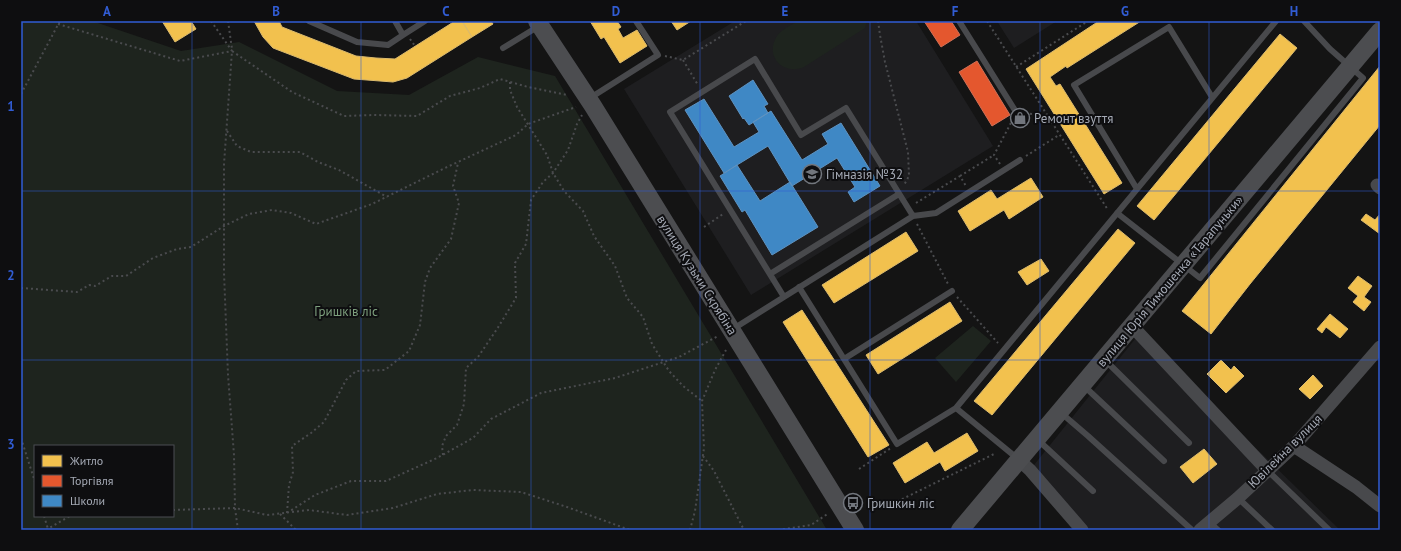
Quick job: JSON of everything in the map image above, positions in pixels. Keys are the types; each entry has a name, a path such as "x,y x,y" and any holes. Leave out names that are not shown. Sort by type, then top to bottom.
{"street":[{"name":"вулиця Кузьми Скрябіна","path":"539,23 591,102 855,530"},
{"name":"вулиця Юрія Тимошенка «Тарапуньки»","path":"960,530 1380,32"},
{"path":"1132,326 1267,470"},
{"name":"Ювілейна вулиця","path":"1210,528 1238,498 1294,446 1380,347"},
{"path":"1294,446 1356,487 1380,506"},
{"path":"1019,460 1030,470 1082,530"}],"lane":[{"path":"309,21 357,42 388,44 425,21"},
{"path":"395,21 403,35"},
{"path":"591,102 658,55 636,21"},
{"path":"960,21 1016,112"},
{"path":"799,287 897,444 956,408 1276,21"},
{"path":"1304,21 1330,48 1351,66"},
{"path":"504,48 539,23"},
{"path":"1137,189 1074,85 1169,27 1212,97"},
{"path":"784,297 670,112 703,91 755,59 801,135 846,108 913,216"},
{"path":"731,330 913,216 936,213 1020,160"},
{"path":"770,274 899,194"},
{"path":"1117,213 1183,265"},
{"path":"844,359 952,291"},
{"path":"1104,359 1189,443"},
{"path":"1083,384 1164,461"},
{"path":"956,408 1019,460"},
{"path":"1060,412 1192,530"},
{"path":"1037,438 1093,491"},
{"path":"1267,470 1329,530"},
{"path":"1238,498 1272,530"}],"path":[{"path":"211,21 232,50 292,92 344,116 417,116 450,96 480,88 500,79 591,102"},
{"path":"228,21 232,50 224,164 224,226 227,361 234,455 235,508 238,530"},
{"path":"446,21 448,25"},
{"path":"658,55 683,60 746,21"},
{"path":"878,21 880,36 908,152 908,176 899,194"},
{"path":"987,21 1113,218"},
{"path":"1016,67 1088,21"},
{"path":"21,94 59,22 180,61 232,50"},
{"path":"683,60 703,91"},
{"path":"510,82 510,90 547,155 553,173 564,191 583,211 594,236 615,266 627,298 643,317 652,344 669,371 683,386 702,401"},
{"path":"21,288 77,292 89,284 95,286 112,276 126,276 153,258 177,249 191,246 224,226 249,214 272,210 291,213 316,224 372,204 387,197 516,135 528,124 591,102"},
{"path":"444,455 442,446 446,436 457,425 464,404 466,368 478,357 516,298 515,263 526,244 531,200 543,182 553,173 568,150 576,124 591,102"},
{"path":"960,176 994,155 1016,112 1048,116"},
{"path":"226,130 237,146 251,152 300,152 318,162 339,170 387,197"},
{"path":"1020,160 1060,135"},
{"path":"994,155 1004,170"},
{"path":"287,513 289,485 293,472 292,446 324,422 346,380 356,371 385,370 409,351 420,325 425,282 430,268 451,239 459,203 453,186 458,162"},
{"path":"704,226 731,210"},
{"path":"287,513 315,495 352,481 386,481 444,455 473,438 491,419 541,392 615,378 679,357 731,330"},
{"path":"690,530 695,511 704,448 702,401 715,370 728,347 731,330"},
{"path":"21,438 34,479"},
{"path":"859,469 897,444"},
{"path":"884,508 994,454"},
{"path":"703,456 714,471 744,530"},
{"path":"174,510 235,508 267,515 309,510 347,515 393,508 437,494 473,490 521,492 567,506 630,530"},
{"path":"778,530 811,525 839,506"},
{"path":"280,514 296,530"},
{"path":"44,517 48,530 68,517"}],"shaded area":[{"name":"Гімназія №32","path":"735,21 916,21 993,146 751,295 624,89"},
{"path":"997,21 1057,21 1014,48"},
{"path":"1139,334 1340,530 1082,530 1030,470"}],"green space":[{"name":"Гришків ліс","path":"21,21 92,21 181,51 239,42 337,91 409,95 478,57 555,76 827,530 21,530"},
{"path":"798,21 867,21 865,28 804,67 789,69 778,62 774,57 774,43 777,36 781,32"},
{"path":"973,326 991,341 956,382 935,358"}],"building: Житло":[{"path":"162,21 191,21 196,29 175,42"},
{"path":"254,21 279,21 282,27 356,56 376,58 395,59 455,21 462,21 472,37 407,78 393,82 354,79 273,48 263,37"},
{"path":"462,21 491,21 493,24 472,37"},
{"path":"590,21 617,21 621,27 618,29 623,38 637,30 647,46 620,63 604,37 601,39"},
{"path":"671,21 691,21 677,30"},
{"path":"1099,21 1141,21 1067,68 1066,66 1050,77 1056,86 1060,84 1122,183 1104,194 1026,69"},
{"path":"1280,34 1297,48 1154,220 1137,206"},
{"path":"1380,66 1380,125 1211,334 1182,311"},
{"path":"1031,178 1043,197 1009,219 1004,210 970,231 958,211 991,190 997,199"},
{"path":"1366,214 1375,220 1380,214 1380,234 1361,220"},
{"path":"1118,229 1135,243 992,415 974,401"},
{"path":"906,232 918,251 834,303 822,285"},
{"path":"1041,259 1049,271 1027,285 1018,272"},
{"path":"1358,276 1372,286 1364,297 1371,302 1364,311 1353,302 1358,296 1348,288"},
{"path":"950,302 962,321 878,374 866,355"},
{"path":"802,310 889,445 868,457 783,322"},
{"path":"1330,314 1348,329 1340,338 1326,327 1322,333 1317,329"},
{"path":"1221,360 1231,370 1234,366 1244,376 1226,393 1207,374"},
{"path":"1313,375 1323,386 1310,399 1299,389"},
{"path":"967,433 978,451 945,471 940,462 905,483 893,463 927,442 934,453"},
{"path":"1204,449 1217,464 1193,483 1180,467"}],"building: Торгівля":[{"path":"924,21 951,21 960,35 941,47"},
{"path":"977,61 1010,115 992,126 959,72"}],"building: Школи":[{"path":"753,80 768,104 764,106 768,113 749,125 744,118 743,119 729,96"},
{"path":"704,99 734,147 759,132 753,122 771,111 802,160 828,144 822,134 841,123 880,186 854,202 848,192 855,187 837,158 792,186 768,146 724,173 685,110"},
{"path":"737,165 760,201 790,182 818,227 772,255 745,210 742,212 720,176"}],"place":[{"name":"Ремонт взуття","path":"1020,118"},
{"name":"Гімназія №32","path":"812,174"},
{"name":"Гришкин ліс","path":"853,503"}]}
